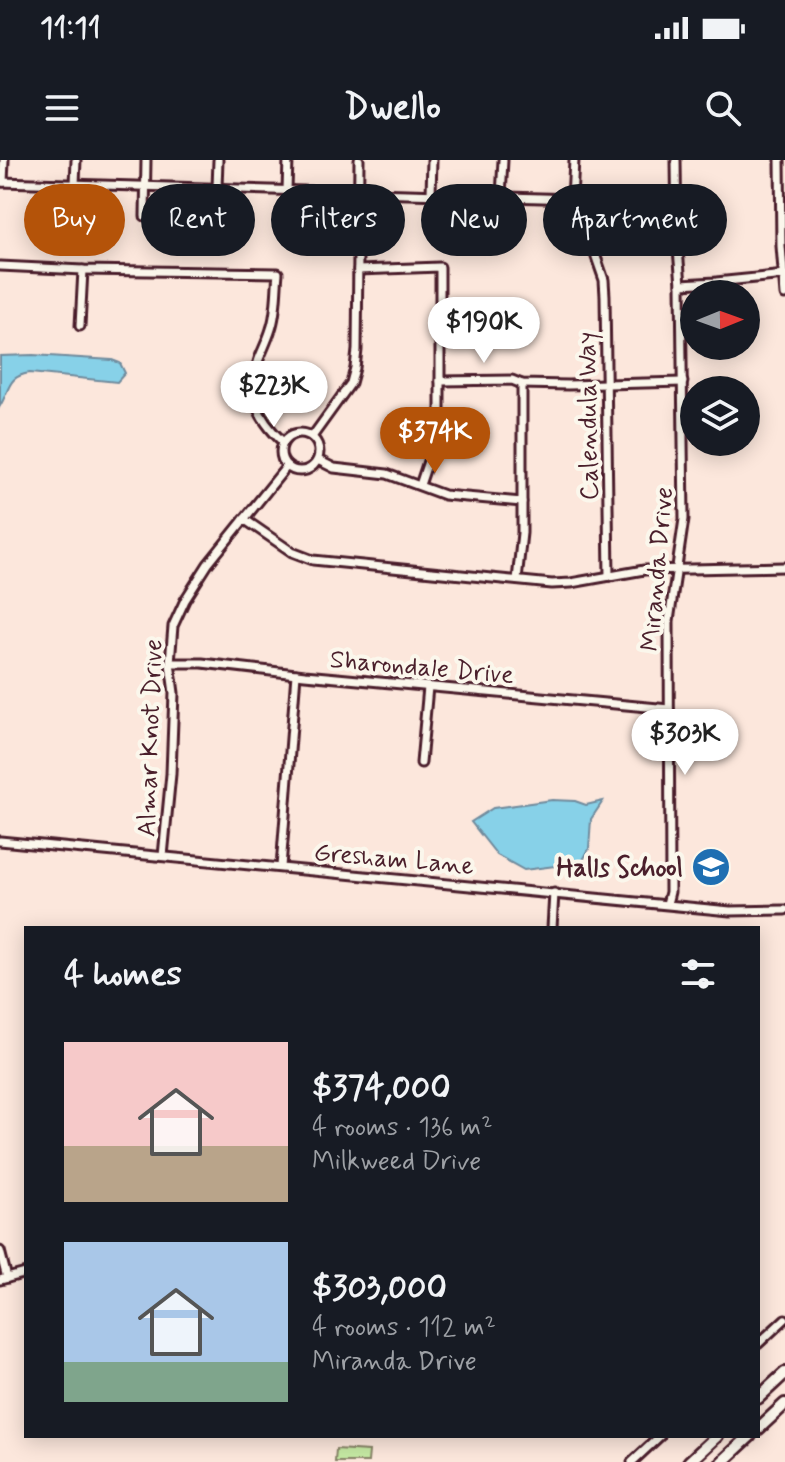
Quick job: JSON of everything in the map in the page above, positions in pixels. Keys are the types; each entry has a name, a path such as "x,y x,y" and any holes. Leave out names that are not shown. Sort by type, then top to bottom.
{"highway":[{"path":"760,1396 785,1373"},
{"path":"760,1427 785,1404"},
{"path":"689,1462 715,1438"},
{"path":"722,1462 748,1438"}],"street":[{"path":"4,160 2,182 75,184 76,160"},
{"path":"146,160 146,184"},
{"path":"217,184 218,160"},
{"path":"287,184 288,160"},
{"path":"358,184 359,160"},
{"path":"431,184 432,160"},
{"path":"502,184 503,160"},
{"path":"573,184 574,160"},
{"name":"Miranda Drive","path":"676,160 676,184"},
{"path":"780,160 785,295"},
{"path":"312,437 353,376 357,350 358,256"},
{"name":"Miranda Drive","path":"679,256 681,280"},
{"name":"Calendula Way","path":"596,257 604,280 609,576"},
{"path":"0,266 278,273 272,328 258,361 253,385 255,405 283,442"},
{"path":"358,270 440,267 439,425 420,485"},
{"path":"80,326 83,270"},
{"path":"737,280 785,275"},
{"path":"440,381 512,380 522,384 680,382"},
{"path":"517,580 522,533 522,384"},
{"path":"295,433 306,433 312,437 319,448 318,460 305,471 287,466 281,453 283,442 295,433"},
{"name":"Miranda Drive","path":"667,904 670,892 669,621 684,519 684,456"},
{"path":"318,460 325,465 348,470 387,474 452,497 522,502"},
{"name":"Almar Knot Drive","path":"163,856 171,774 174,693 170,663 173,626 208,564 287,466"},
{"path":"244,519 292,552 313,560 517,580 571,583 644,570 785,567"},
{"name":"Sharondale Drive","path":"170,663 202,663 669,709"},
{"path":"281,867 296,674"},
{"path":"421,763 428,687"},
{"name":"Gresham Lane","path":"0,841 730,911 785,910"},
{"path":"552,926 554,893"},
{"path":"0,1251 4,1279 24,1274"},
{"path":"760,1342 785,1319"},
{"path":"632,1462 658,1438"}],"green space":[{"path":"336,1449 369,1451 368,1462 335,1462"}],"water":[{"path":"0,356 112,360 120,363 125,373 117,382 30,373 13,381 0,406"},
{"path":"552,800 586,805 603,801 591,819 589,849 583,860 588,874 563,865 524,870 497,855 471,822 493,808"}],"place":[{"name":"Halls School","path":"711,867"}]}
